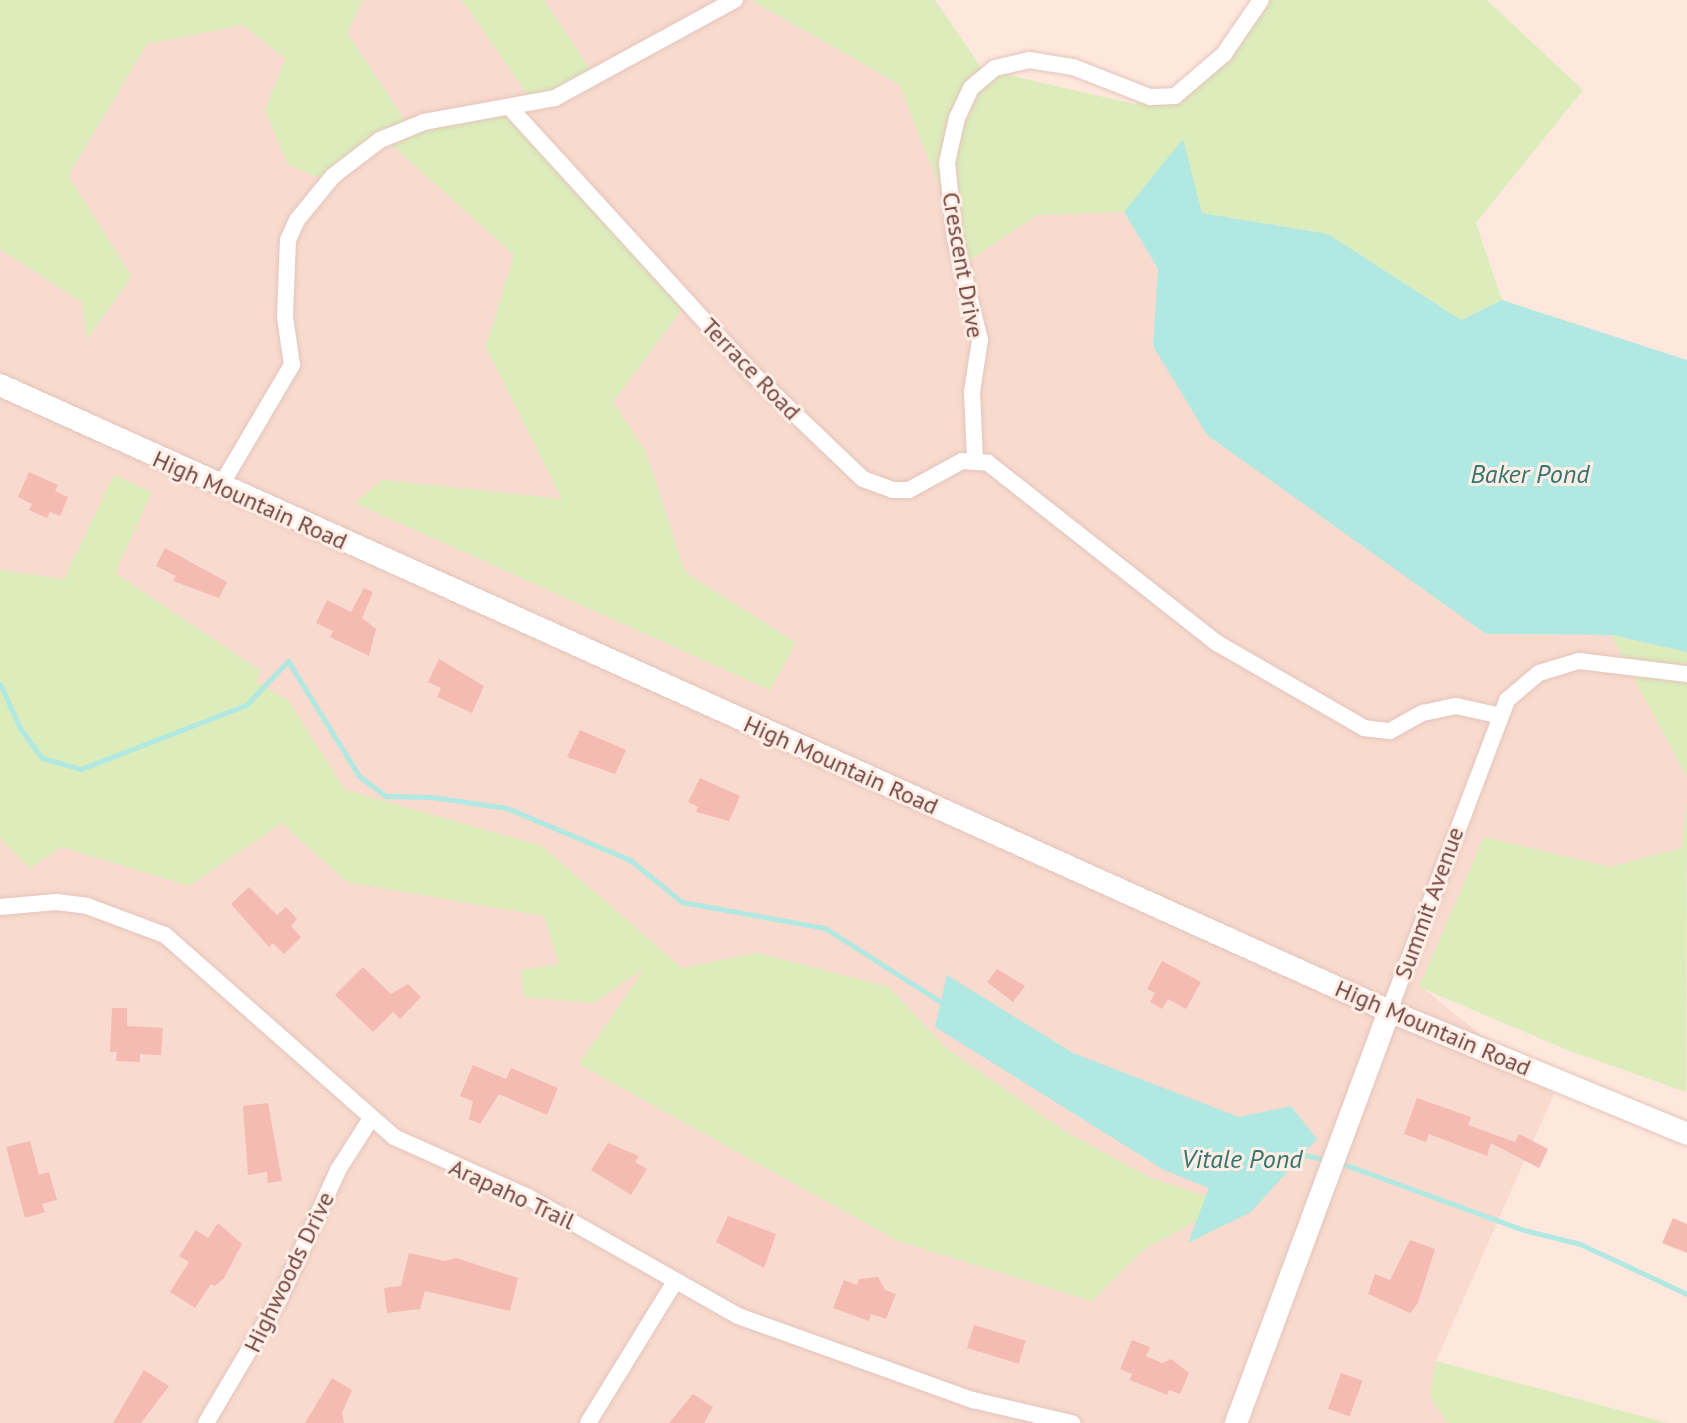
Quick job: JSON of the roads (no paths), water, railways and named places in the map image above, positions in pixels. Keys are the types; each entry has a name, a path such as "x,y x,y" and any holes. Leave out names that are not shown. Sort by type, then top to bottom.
{"main road":[{"name":"High Mountain Road","path":"0,385 220,487 1389,1011 1687,1134"},
{"name":"Summit Avenue","path":"1236,1423 1389,1011"}],"street":[{"path":"220,487 292,365 285,257 297,220 314,196 354,157 402,130 435,119 512,110 555,98 735,0"},
{"name":"Crescent Drive","path":"975,460 972,392 980,340 955,239 947,163 966,95 995,68 1029,60 1073,67 1150,97 1175,96 1224,54 1261,0"},
{"name":"Terrace Road","path":"512,110 752,373 863,479 893,490 909,490 950,466 975,460"},
{"path":"975,460 1000,470 1217,643 1364,728 1390,731 1423,713 1456,706 1497,715"},
{"name":"Summit Avenue","path":"1389,1011 1497,715 1521,685 1559,665 1600,661 1687,674"},
{"name":"Arapaho Trail","path":"0,907 56,902 87,906 165,935 331,1079 370,1120 425,1154 583,1226 674,1283 786,1336 1015,1413 1072,1423"},
{"name":"Highwoods Drive","path":"206,1423 280,1298 338,1170 370,1120"},
{"path":"588,1423 674,1283"}],"water":[{"name":"Baker Pond","path":"1183,139 1202,213 1328,234 1461,320 1502,300 1687,360 1687,652 1611,635 1486,634 1207,435 1153,346 1158,269 1124,212"},
{"name":"Vitale Pond","path":"947,975 1073,1053 1239,1117 1291,1106 1317,1139 1251,1212 1188,1243 1209,1188 1164,1170 935,1027"}],"waterway":[{"path":"0,684 20,728 42,758 81,769 246,705 288,661 359,776 386,796 432,797 507,808 630,860 682,902 825,928 944,1004"},
{"path":"1298,1154 1328,1160"},
{"path":"1338,1162 1524,1230 1580,1244 1687,1294"}]}
